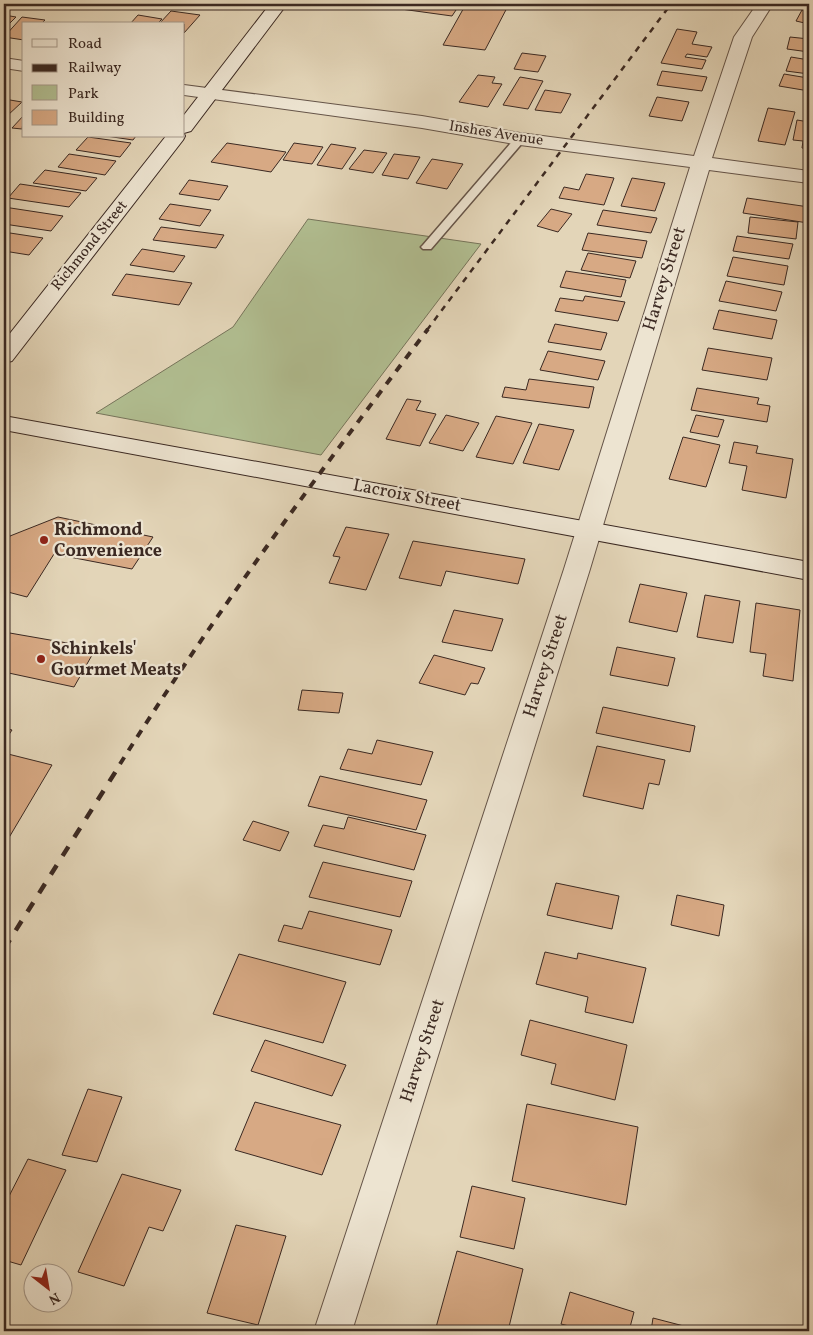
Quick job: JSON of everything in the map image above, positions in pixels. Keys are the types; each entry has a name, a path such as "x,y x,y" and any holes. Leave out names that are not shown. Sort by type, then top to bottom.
{"street":[{"path":"185,126 279,4"},
{"name":"Harvey Street","path":"333,1331 588,530 701,163 743,37 765,4"},
{"path":"4,63 22,66"},
{"name":"Inshes Avenue","path":"185,90 422,122 520,139 809,177"},
{"name":"Richmond Street","path":"4,356 174,138"},
{"name":"Lacroix Street","path":"4,423 809,571"}],"lane":[{"path":"427,247 520,139"}],"green space":[{"path":"308,219 481,244 321,455 96,413 233,327"}],"building":[{"path":"380,4 460,4 452,16 379,6"},
{"path":"466,4 509,4 485,50 443,45"},
{"path":"802,10 809,11 809,24 796,21"},
{"path":"171,11 200,15 185,32 185,22 161,22"},
{"path":"4,15 16,17 4,29"},
{"path":"138,15 162,19 159,22 132,22"},
{"path":"22,17 45,20 43,22 22,22 22,40 4,37"},
{"path":"677,29 697,32 692,44 712,47 707,57 687,54 685,57 706,60 702,69 661,63"},
{"path":"790,37 809,39 809,52 787,49"},
{"path":"522,53 546,56 538,72 514,69"},
{"path":"791,57 809,60 809,74 786,71"},
{"path":"662,71 707,77 702,91 657,85"},
{"path":"784,74 808,78 809,91 779,86"},
{"path":"478,75 495,77 492,83 502,84 488,107 459,102"},
{"path":"520,77 543,81 528,109 503,105"},
{"path":"545,90 571,94 561,113 535,110"},
{"path":"657,97 689,102 682,121 649,116"},
{"path":"4,99 22,102 7,116 4,115"},
{"path":"768,108 795,112 785,145 758,141"},
{"path":"22,117 22,129 12,128"},
{"path":"797,120 809,122 809,149 802,148 803,141 793,140"},
{"path":"87,138 131,143 120,157 76,150"},
{"path":"227,143 286,152 271,172 211,162"},
{"path":"294,143 323,147 312,164 283,160"},
{"path":"331,144 356,148 342,169 317,165"},
{"path":"364,150 387,153 373,173 349,169"},
{"path":"69,154 116,161 105,175 58,167"},
{"path":"394,154 420,157 408,179 382,175"},
{"path":"432,159 463,164 447,189 416,183"},
{"path":"45,170 97,178 86,191 33,183"},
{"path":"586,174 614,178 604,205 559,198 564,187 579,190"},
{"path":"632,178 665,183 655,211 621,206"},
{"path":"189,180 228,186 219,200 179,194"},
{"path":"20,184 81,193 69,207 8,198"},
{"path":"747,198 809,207 808,223 743,213"},
{"path":"170,204 211,210 200,226 159,219"},
{"path":"4,207 63,216 51,231 4,224"},
{"path":"551,209 572,214 558,232 537,226"},
{"path":"603,210 657,218 651,233 597,225"},
{"path":"750,217 798,222 796,239 748,233"},
{"path":"161,227 224,235 216,248 153,240"},
{"path":"10,233 43,238 29,255 4,251 4,240"},
{"path":"588,233 647,241 642,258 582,250"},
{"path":"737,236 793,244 789,259 733,251"},
{"path":"142,249 185,256 174,272 130,265"},
{"path":"588,253 636,261 630,278 581,270"},
{"path":"733,257 788,266 784,285 727,276"},
{"path":"566,271 626,280 621,297 560,287"},
{"path":"126,274 192,283 179,305 112,295"},
{"path":"726,281 782,292 776,311 719,301"},
{"path":"585,296 625,302 618,321 555,311 560,298 583,301"},
{"path":"719,310 777,320 772,339 713,329"},
{"path":"555,324 607,333 601,350 548,342"},
{"path":"708,348 772,358 767,380 702,370"},
{"path":"548,351 605,361 598,380 540,370"},
{"path":"529,379 594,387 589,408 502,397 505,387 526,390"},
{"path":"697,388 759,398 757,404 770,406 767,422 691,410"},
{"path":"407,399 421,401 416,410 436,414 420,446 386,439"},
{"path":"446,415 479,423 463,451 429,443"},
{"path":"696,415 724,420 718,437 690,432"},
{"path":"496,416 532,423 513,464 476,457"},
{"path":"539,424 574,430 559,470 523,463"},
{"path":"683,437 720,445 706,487 669,479"},
{"path":"734,442 758,446 756,453 793,459 786,498 742,490 747,466 729,463"},
{"path":"58,517 153,537 132,569 54,554 27,597 4,591 4,547 10,536"},
{"path":"346,527 389,534 366,590 329,583 340,557 333,556"},
{"path":"413,541 525,559 518,584 446,571 441,586 399,578"},
{"path":"640,584 687,593 677,632 629,622"},
{"path":"705,595 740,601 733,643 697,637"},
{"path":"756,603 800,610 793,681 763,676 766,654 750,652"},
{"path":"454,610 503,619 492,651 442,642"},
{"path":"4,632 96,648 74,687 4,672"},
{"path":"617,647 675,658 668,686 610,675"},
{"path":"434,655 485,668 478,684 471,683 465,695 419,683"},
{"path":"302,690 343,693 339,713 298,710"},
{"path":"603,707 695,726 690,752 596,733"},
{"path":"4,728 12,730 4,742"},
{"path":"377,740 433,752 421,785 340,769 348,749 372,754"},
{"path":"597,746 665,760 659,785 649,783 643,809 583,796"},
{"path":"4,753 52,765 4,846"},
{"path":"320,776 427,800 416,830 308,806"},
{"path":"348,817 426,835 414,870 314,846 323,825 344,829"},
{"path":"253,821 289,832 280,851 243,840"},
{"path":"323,862 412,881 400,917 309,897"},
{"path":"556,883 619,896 612,929 547,915"},
{"path":"677,895 724,905 719,936 671,925"},
{"path":"309,911 392,930 380,965 278,941 284,925 302,929"},
{"path":"545,952 577,959 578,953 646,968 633,1023 585,1012 588,997 536,984"},
{"path":"239,954 346,982 323,1043 213,1014"},
{"path":"530,1020 627,1045 615,1100 551,1084 556,1064 521,1055"},
{"path":"265,1040 346,1065 332,1096 251,1071"},
{"path":"88,1089 122,1097 97,1162 62,1155"},
{"path":"255,1102 341,1125 322,1175 235,1150"},
{"path":"527,1104 638,1127 626,1205 512,1181"},
{"path":"28,1159 66,1170 21,1265 4,1260 4,1206"},
{"path":"122,1174 181,1190 163,1231 149,1227 124,1286 78,1272"},
{"path":"472,1186 525,1198 514,1249 460,1237"},
{"path":"236,1225 286,1236 258,1325 207,1313"},
{"path":"457,1251 523,1269 508,1331 435,1331"},
{"path":"570,1292 634,1312 629,1331 567,1331 569,1326 561,1324"},
{"path":"653,1318 703,1331 651,1331"}],"railway":[{"path":"427,330 671,4"},
{"path":"120,764 231,597 348,435 428,329"},
{"path":"4,949 121,763"}],"place":[{"name":"Richmond Convenience","path":"44,540"},
{"name":"Schinkels' Gourmet Meats","path":"41,659"}]}
